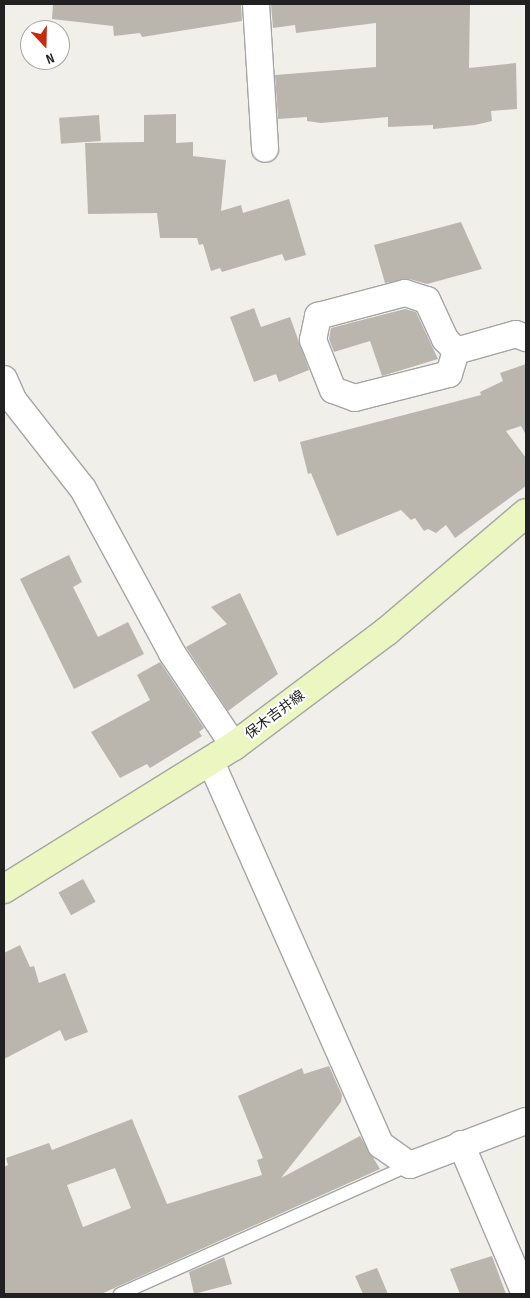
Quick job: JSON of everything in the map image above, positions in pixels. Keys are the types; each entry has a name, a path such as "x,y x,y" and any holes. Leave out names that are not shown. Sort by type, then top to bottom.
{"main road":[{"name":"保木吉井線","path":"4,889 234,746 387,631 526,513"}],"street":[{"path":"256,4 265,149"},
{"path":"406,293 427,300 445,339 456,351 449,374 355,398 333,390 313,340 318,316 406,293"},
{"path":"456,351 516,334 526,338"},
{"path":"4,379 14,401 83,489 172,653 234,746"},
{"path":"210,762 382,1145 410,1165 461,1144 526,1121"},
{"path":"461,1144 525,1294"}],"lane":[{"path":"120,1294 410,1165"}],"building":[{"path":"53,4 241,4 242,21 142,37 140,33 114,36 113,26 52,19"},
{"path":"271,4 470,4 469,68 516,63 517,109 491,111 492,121 475,125 433,129 433,125 388,127 388,117 321,123 307,121 307,117 278,119 275,75 376,67 376,23 296,33 295,25 273,28"},
{"path":"176,114 176,143 193,142 193,156 226,160 221,211 241,205 243,213 289,199 306,255 285,261 282,254 222,272 220,268 211,271 203,244 199,245 197,238 160,238 157,213 88,214 85,143 144,142 144,115"},
{"path":"99,115 101,141 61,144 59,118"},
{"path":"461,222 482,269 427,284 409,279 385,283 374,245"},
{"path":"254,308 261,327 290,317 309,370 279,382 276,374 254,382 230,317"},
{"path":"405,309 416,312 438,359 382,376 370,341 334,352 329,339 331,328"},
{"path":"526,364 526,435 521,426 506,431 526,458 526,486 455,538 446,525 436,533 428,529 424,531 415,518 411,520 401,510 337,536 311,473 308,474 300,442 481,395 480,392 503,381 500,373"},
{"path":"69,555 82,582 73,587 98,637 128,622 144,654 74,689 20,579"},
{"path":"240,593 278,674 228,711 186,647 227,624 211,607"},
{"path":"160,662 204,728 199,732 202,736 150,768 147,764 120,778 91,732 150,700 137,675"},
{"path":"83,879 96,902 71,915 59,893"},
{"path":"20,945 30,967 34,966 39,983 65,973 88,1032 65,1041 60,1030 4,1059 4,953"},
{"path":"329,1066 342,1095 341,1102 281,1178 360,1136 380,1169 101,1294 4,1294 4,1167 8,1165 6,1158 49,1143 52,1150 132,1119 167,1204 262,1175 257,1160 263,1158 238,1096 302,1068 304,1074","holes":["115,1168 131,1208 83,1227 67,1185"]},
{"path":"492,1256 506,1294 460,1294 450,1269"},
{"path":"224,1257 232,1284 194,1294 189,1272"},
{"path":"377,1268 388,1294 363,1294 355,1276"}]}
